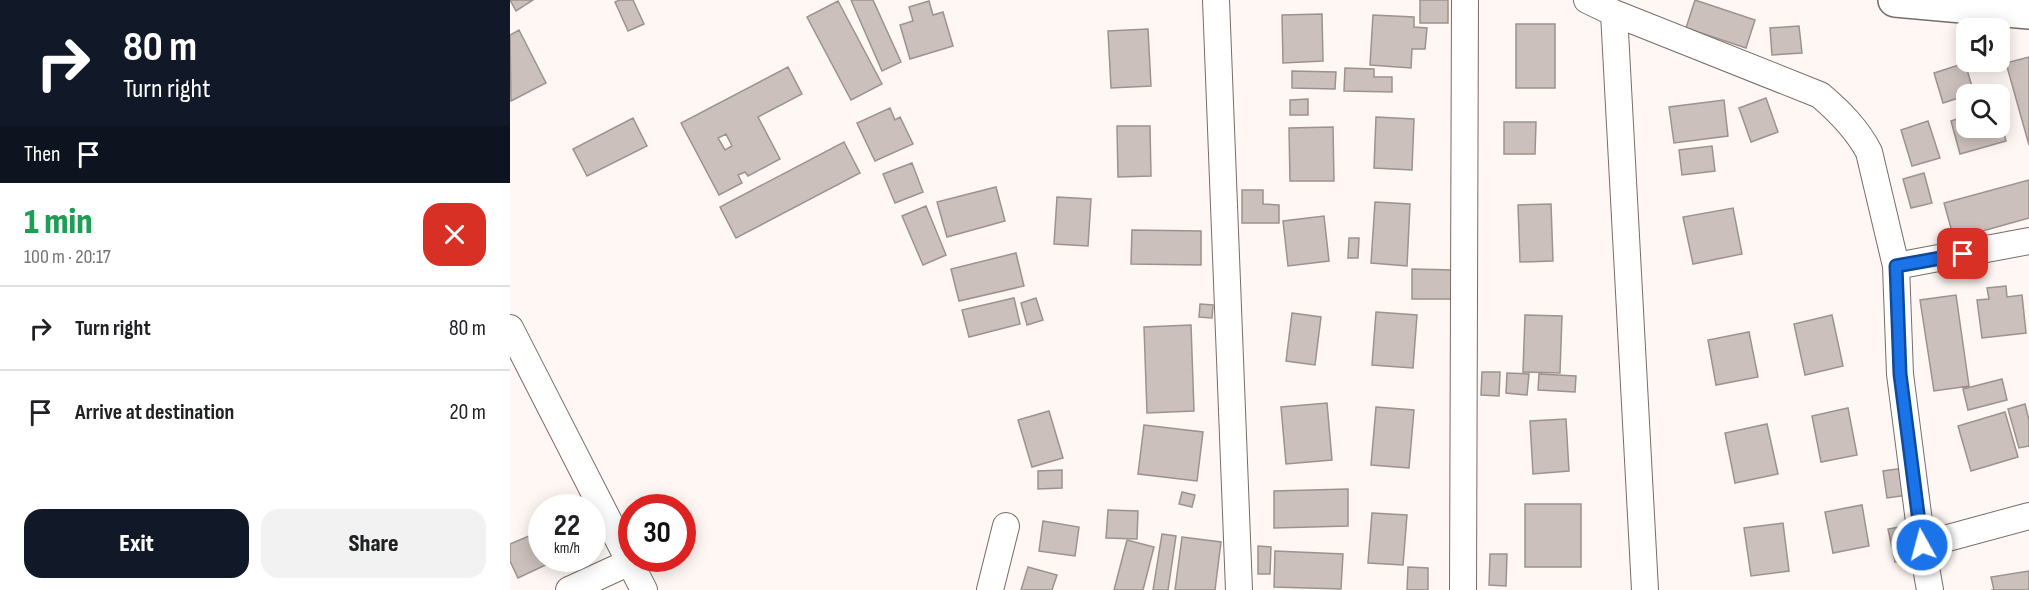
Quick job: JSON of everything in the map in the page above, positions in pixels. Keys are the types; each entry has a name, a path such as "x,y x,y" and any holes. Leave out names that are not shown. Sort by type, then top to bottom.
{"highway":[{"path":"1895,0 2029,12"}],"street":[{"path":"1216,0 1239,590"},
{"path":"1463,590 1465,0"},
{"path":"1587,0 1614,13 1820,95 1842,114 1862,137 1869,152 1896,266 1900,374 1930,590"},
{"path":"1614,13 1644,590"},
{"path":"1896,266 2029,241"},
{"path":"510,328 518,361 618,540"},
{"path":"1922,545 2029,516"},
{"path":"990,590 1006,526"},
{"path":"569,590 618,568"},
{"path":"635,572 644,590"}],"building":[{"path":"510,0 533,0 516,11"},
{"path":"633,0 644,24 628,31 615,2"},
{"path":"851,0 873,0 901,62 882,71"},
{"path":"1420,0 1448,0 1448,23 1420,23"},
{"path":"1695,0 1755,20 1746,48 1686,28"},
{"path":"838,1 882,84 851,100 807,17"},
{"path":"929,1 933,15 943,12 953,46 910,59 900,25 913,21 909,7"},
{"path":"1322,14 1323,61 1283,63 1282,15"},
{"path":"1373,15 1414,17 1414,27 1427,28 1425,49 1412,49 1411,68 1370,65"},
{"path":"1516,24 1555,24 1555,88 1516,88"},
{"path":"1799,26 1802,53 1772,55 1770,28"},
{"path":"1148,29 1151,86 1111,88 1108,31"},
{"path":"519,30 546,83 511,101 510,35"},
{"path":"2029,57 2029,145 2009,72 2010,62"},
{"path":"1956,66 1956,72 1968,72 1971,84 1956,84 1956,99 1943,103 1934,73"},
{"path":"788,67 802,94 758,117 780,159 748,176 745,172 738,175 742,183 719,195 681,123","holes":["726,134 732,146 725,150 718,138"]},
{"path":"1345,68 1374,69 1374,77 1392,77 1392,92 1344,91"},
{"path":"1292,71 1336,72 1335,89 1292,88"},
{"path":"1766,98 1778,132 1751,142 1739,108"},
{"path":"1308,99 1308,115 1290,115 1290,100"},
{"path":"1724,100 1728,136 1674,143 1669,107"},
{"path":"890,108 895,120 900,117 913,144 875,161 857,123"},
{"path":"1376,117 1414,119 1412,170 1374,168"},
{"path":"633,118 647,146 587,176 573,149"},
{"path":"1956,119 1956,138 2005,138 2006,141 1960,154 1951,121"},
{"path":"1928,121 1940,158 1912,166 1901,130"},
{"path":"1504,122 1536,122 1535,154 1504,154"},
{"path":"1117,126 1150,126 1151,176 1118,177"},
{"path":"1333,127 1334,181 1290,181 1289,128"},
{"path":"844,142 860,173 736,238 720,207"},
{"path":"1712,146 1715,171 1682,175 1679,150"},
{"path":"912,163 923,192 895,203 883,174"},
{"path":"1924,173 1932,203 1911,208 1903,179"},
{"path":"2029,180 2029,218 1954,239 1944,203"},
{"path":"996,187 1005,221 947,237 937,202"},
{"path":"1242,190 1263,190 1263,204 1279,205 1279,223 1242,223"},
{"path":"1057,197 1091,199 1088,246 1054,244"},
{"path":"1375,202 1410,204 1407,266 1371,263"},
{"path":"1551,204 1553,261 1520,262 1518,205"},
{"path":"926,206 946,255 923,265 902,216"},
{"path":"1733,208 1742,254 1693,264 1683,217"},
{"path":"1324,216 1329,261 1288,266 1283,221"},
{"path":"1132,230 1201,231 1201,265 1131,264"},
{"path":"1349,238 1359,238 1358,258 1348,258"},
{"path":"1016,253 1024,286 959,301 951,269"},
{"path":"1412,269 1453,270 1453,299 1412,299"},
{"path":"2006,286 2007,297 2022,295 2026,333 1982,338 1977,300 1989,299 1987,288"},
{"path":"1956,295 1969,386 1934,391 1920,300"},
{"path":"1014,298 1020,324 969,337 962,310"},
{"path":"1036,298 1043,320 1027,325 1021,303"},
{"path":"1200,304 1213,305 1212,318 1199,317"},
{"path":"1376,312 1417,315 1413,368 1372,365"},
{"path":"1292,313 1321,317 1315,365 1286,361"},
{"path":"1525,315 1562,316 1560,373 1523,372"},
{"path":"1832,315 1843,366 1805,375 1794,324"},
{"path":"1191,325 1194,411 1147,413 1144,327"},
{"path":"1749,332 1758,377 1716,385 1708,340"},
{"path":"1482,372 1500,372 1499,396 1481,395"},
{"path":"1507,373 1529,374 1527,395 1506,393"},
{"path":"1539,374 1576,376 1575,392 1538,390"},
{"path":"2002,379 2007,400 1968,410 1963,389"},
{"path":"1327,403 1332,460 1286,464 1281,407"},
{"path":"2025,404 2029,420 2029,446 2019,448 2008,409"},
{"path":"1376,407 1414,410 1409,468 1371,465"},
{"path":"1848,408 1857,455 1821,462 1812,416"},
{"path":"1049,411 1063,458 1032,467 1018,420"},
{"path":"2005,412 2018,457 1971,471 1958,426"},
{"path":"1566,419 1569,471 1533,474 1530,421"},
{"path":"1767,424 1778,474 1735,483 1725,433"},
{"path":"1144,425 1203,432 1197,481 1138,474"},
{"path":"1904,468 1908,495 1887,498 1883,471"},
{"path":"1062,470 1062,488 1038,489 1038,471"},
{"path":"1348,489 1348,526 1274,528 1274,491"},
{"path":"1182,492 1195,495 1192,507 1179,504"},
{"path":"1525,504 1581,504 1581,567 1525,567"},
{"path":"1862,505 1869,546 1833,553 1825,512"},
{"path":"1108,510 1138,511 1137,539 1106,538"},
{"path":"1372,513 1407,515 1403,565 1368,563"},
{"path":"1043,521 1079,527 1075,556 1039,551"},
{"path":"1783,523 1789,571 1751,576 1744,528"},
{"path":"1910,525 1916,558 1895,562 1888,529"},
{"path":"1162,534 1176,536 1168,590 1153,590"},
{"path":"528,536 528,572 531,572 518,578 510,561 510,544"},
{"path":"1182,537 1221,542 1215,590 1175,590"},
{"path":"1127,540 1154,547 1143,590 1114,590"},
{"path":"1258,546 1271,547 1270,574 1258,574"},
{"path":"1275,551 1343,554 1341,589 1274,587"},
{"path":"1490,554 1507,554 1506,586 1489,585"},
{"path":"1028,567 1057,575 1052,590 1021,590"},
{"path":"1408,567 1428,568 1428,590 1407,590"},
{"path":"2029,571 2029,590 1994,590 1991,577"}],"route":[{"path":"1922,545 1900,374 1896,266 1963,254"}]}
